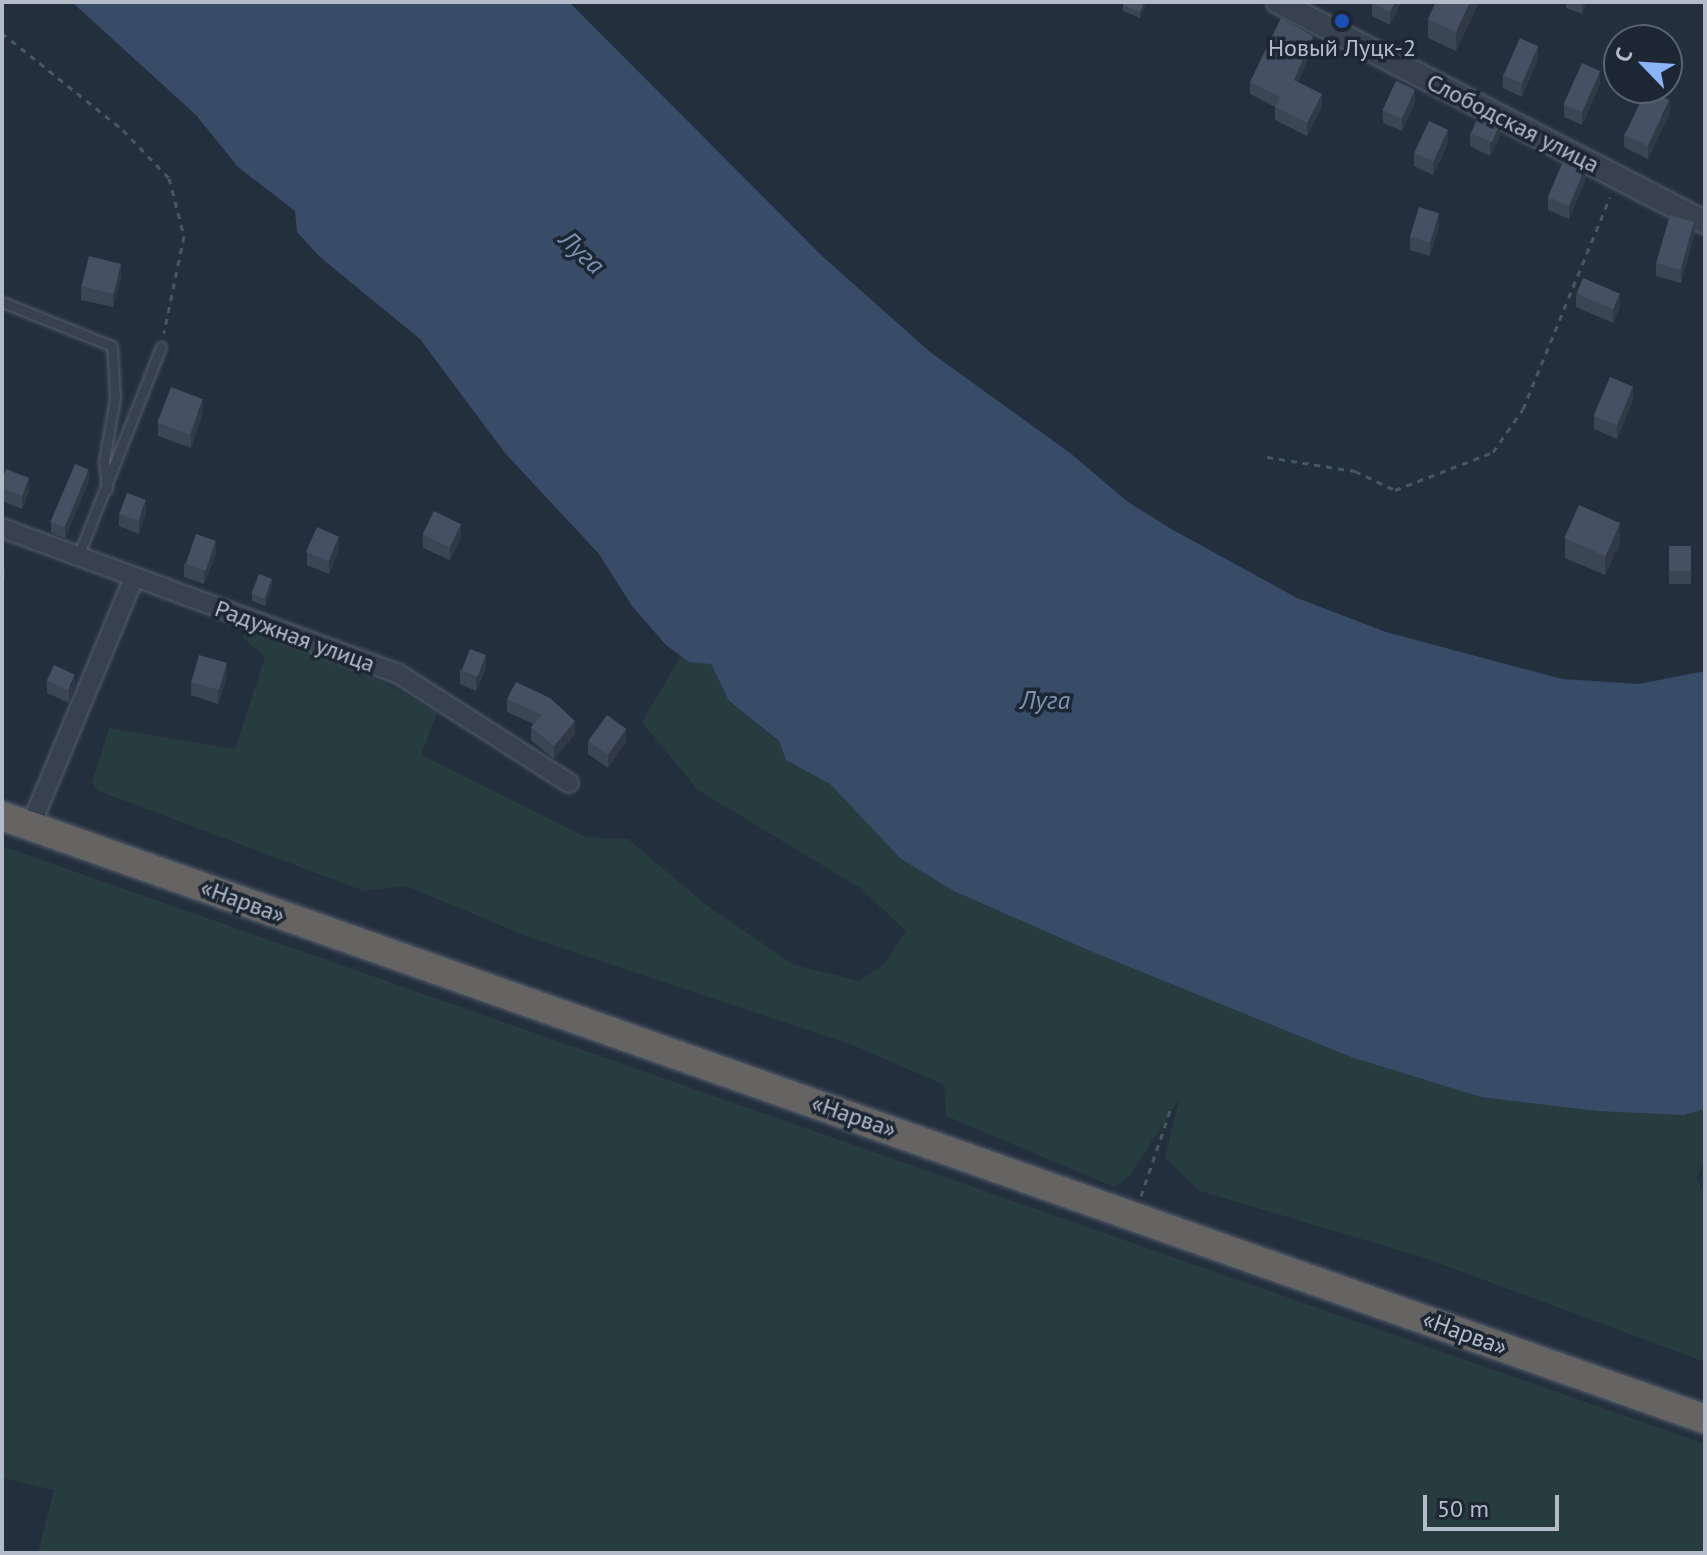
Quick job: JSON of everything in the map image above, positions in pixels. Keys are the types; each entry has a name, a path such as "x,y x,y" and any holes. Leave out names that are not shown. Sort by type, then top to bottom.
{"highway":[{"name":"«Нарва»","path":"2,816 1705,1419"}],"street":[{"name":"Слободская улица","path":"1278,2 1705,222"},
{"name":"Радужная улица","path":"2,528 397,673 569,783"},
{"path":"31,825 134,578"}],"lane":[{"path":"2,302 112,346 115,398 104,461 107,489"},
{"path":"79,554 161,347"}],"path":[{"path":"2,33 123,130 169,178 184,236 161,347"},
{"path":"1267,457 1355,471 1395,490 1493,452 1523,409 1618,176"},
{"path":"1135,1215 1171,1108"}],"green space":[{"path":"249,627 387,684 437,713 421,755 585,837 628,839 706,905 794,965 859,981 884,964 906,931 860,888 698,790 642,722 681,656 711,664 729,701 779,742 786,760 830,784 901,859 954,891 1351,1057 1684,1115 1705,1109 1705,1159 1696,1179 1705,1193 1705,1362 1422,1257 1200,1191 1165,1158 1179,1099 1130,1175 1114,1187 946,1116 944,1085 855,1046 531,938 406,886 364,891 99,791 92,783 109,728 235,749 265,657 243,638"},
{"path":"2,846 1705,1444 1705,1553 38,1553 54,1490 2,1478"}],"water":[{"name":"Луга","path":"72,2 569,2 822,256 930,352 1070,453 1128,502 1173,530 1297,598 1386,632 1562,679 1639,684 1705,671 1705,1109 1684,1115 1598,1111 1481,1097 1351,1057 1088,950 954,891 901,859 830,784 786,760 779,741 729,701 711,664 689,662 666,645 632,606 599,554 505,453 420,339 320,257 297,232 295,211 238,167 196,115"}],"building":[{"path":"1124,2 1144,2 1140,12 1123,5"},
{"path":"1372,2 1395,2 1390,12"},
{"path":"1436,2 1470,2 1456,32 1428,19"},
{"path":"1281,18 1313,36 1294,80 1322,94 1307,123 1275,107 1280,97 1250,82"},
{"path":"1520,38 1538,46 1522,84 1503,75"},
{"path":"1582,63 1600,71 1582,112 1564,104"},
{"path":"1396,81 1415,90 1402,119 1382,110"},
{"path":"1640,104 1667,104 1647,146 1625,135"},
{"path":"1479,114 1500,123 1492,142 1471,133"},
{"path":"1429,121 1448,130 1433,162 1414,153"},
{"path":"1564,159 1585,168 1569,206 1548,197"},
{"path":"1419,207 1439,213 1430,243 1410,237"},
{"path":"1670,215 1694,222 1680,270 1656,263"},
{"path":"89,256 121,264 114,294 82,286"},
{"path":"1583,278 1620,294 1613,309 1576,294"},
{"path":"1610,377 1633,387 1617,425 1594,416"},
{"path":"171,387 203,399 189,435 157,422"},
{"path":"75,464 89,470 64,528 50,522"},
{"path":"6,469 29,478 22,496 2,488"},
{"path":"127,493 146,500 138,521 119,514"},
{"path":"1579,505 1620,523 1605,556 1564,538"},
{"path":"434,511 461,524 450,548 423,534"},
{"path":"317,527 339,537 328,561 306,552"},
{"path":"196,534 216,541 205,571 186,564"},
{"path":"1669,546 1691,546 1691,571 1669,571"},
{"path":"259,574 272,579 265,599 251,594"},
{"path":"470,649 486,655 478,677 462,670"},
{"path":"199,655 227,663 219,690 191,682"},
{"path":"54,665 75,675 68,690 47,680"},
{"path":"516,682 550,698 575,721 554,746 531,727 542,715 507,699"},
{"path":"607,715 626,729 608,755 588,741"}],"place":[{"name":"Новый Луцк-2","path":"1342,21"}]}
